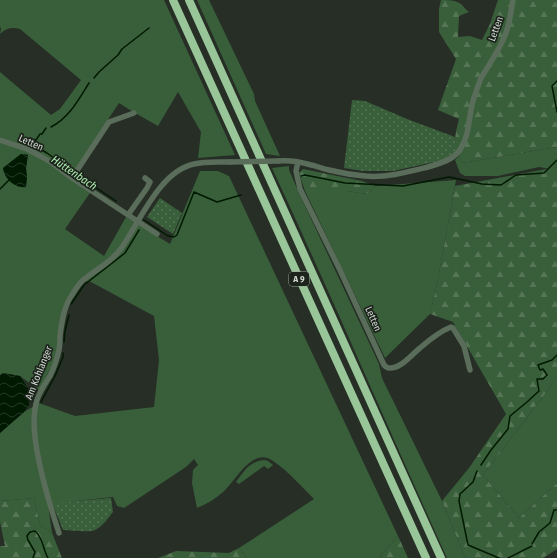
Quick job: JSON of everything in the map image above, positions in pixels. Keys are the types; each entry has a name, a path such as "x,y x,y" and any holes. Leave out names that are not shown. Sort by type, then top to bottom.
{"highway":[{"name":"A 9","path":"173,0 426,558"},
{"name":"A 9","path":"189,0 441,558"}],"street":[{"name":"Letten","path":"0,140 42,157 138,221 159,189 170,177 178,171 195,164 287,160 310,164 326,170 346,174 372,176 410,172 443,163 455,156 466,137 473,98 481,79 506,34 513,0"},
{"path":"72,178 109,122 134,113"},
{"name":"Letten","path":"298,162 296,171 300,189 384,365 390,369 397,367 425,344 451,327 464,346 470,370"},
{"path":"128,215 150,182 145,178"},
{"path":"138,221 157,234"},
{"name":"Am Kohlanger","path":"58,533 39,464 34,434 34,413 37,400 42,388 50,376 60,349 62,319 71,296 82,281 118,253 128,240 138,221"}],"green space":[{"path":"0,0 164,0 235,155 198,158 201,132 178,92 158,126 119,103 71,175 92,190 65,229 104,256 126,217 170,244 200,171 218,171 229,176 398,536 380,556 382,558 247,558 239,548 314,499 284,469 273,461 265,458 258,458 251,461 223,492 211,501 197,508 192,483 193,470 198,465 194,459 186,467 124,508 117,506 113,497 48,504 52,533 40,525 34,498 0,501 0,433 24,412 39,403 75,416 154,407 159,360 154,316 91,282 80,281 71,293 58,348 51,368 39,390 20,376 3,373 0,375 0,72 51,115 60,109 81,80 20,29 9,28 0,34","holes":["21,154 28,155 26,168 27,178 3,168"]},
{"path":"197,0 209,0 254,94 255,101 280,156 266,154"},
{"path":"441,0 457,2 469,12 459,16 458,37 470,36 482,40 490,24 498,0 557,0 557,147 462,163 455,141 459,119 438,110 456,59 439,32 439,9"},
{"path":"352,100 365,101 455,137 457,151 443,160 393,171 363,171 344,168"},
{"path":"557,147 557,167 550,169 539,167 498,176 465,176 460,173 455,160 459,156 462,163"},
{"path":"289,166 289,170 299,193 379,364 382,378 442,501 465,558 447,558 272,168"},
{"path":"557,167 557,375 548,390 483,475 519,518 557,483 557,549 543,558 465,558 442,501 469,468 506,414 453,322 430,314 455,186"},
{"path":"303,169 362,181 376,186 367,194 347,191 305,191 299,173"},
{"path":"456,180 430,314 385,358 305,191 347,191 367,194 376,186"},
{"path":"160,198 182,213 173,234 147,217"},
{"path":"557,375 557,483 519,518 483,475 548,390"},
{"path":"264,460 273,465 268,469 264,466 239,484 236,482 251,465"},
{"path":"34,498 40,525 52,533 62,558 0,558 0,546 5,546 0,522 0,501"},
{"path":"111,498 113,512 100,527 92,531 63,530 52,503"},
{"path":"398,536 408,558 382,558 380,556"},
{"path":"239,548 247,558 158,558 176,551 229,553"}],"water":[{"path":"21,154 28,155 26,187 14,185 5,175 3,168"},
{"path":"3,373 20,376 28,388 29,405 24,412 0,433 0,375"}],"waterway":[{"path":"94,78 118,55 122,49 149,28"},
{"path":"557,81 552,86 557,112"},
{"path":"51,127 63,119 77,102 89,83"},
{"path":"32,146 46,128"},
{"name":"Hüttenbach","path":"33,145 116,201"},
{"path":"301,176 305,175 345,183 403,186 449,177 482,184 501,185 516,175 544,173 557,160"},
{"path":"0,189 10,179"},
{"name":"Hüttenbach","path":"144,220 168,236 174,237 177,235 194,192 217,202 241,195"},
{"path":"71,304 84,285 125,253 139,230"},
{"path":"64,342 69,315"},
{"path":"41,402 55,376 63,357 63,353"},
{"path":"481,465 508,429 510,416 539,391 537,379 543,379 547,375 543,369 540,370 538,365 552,360 557,355"},
{"path":"477,471 473,482 460,494 459,501 468,545 499,558"},
{"path":"532,544 539,532 550,523 554,510 557,510"},
{"path":"33,558 35,552 27,536 30,532 35,531 40,537 48,558"},
{"path":"508,558 532,546"}]}
